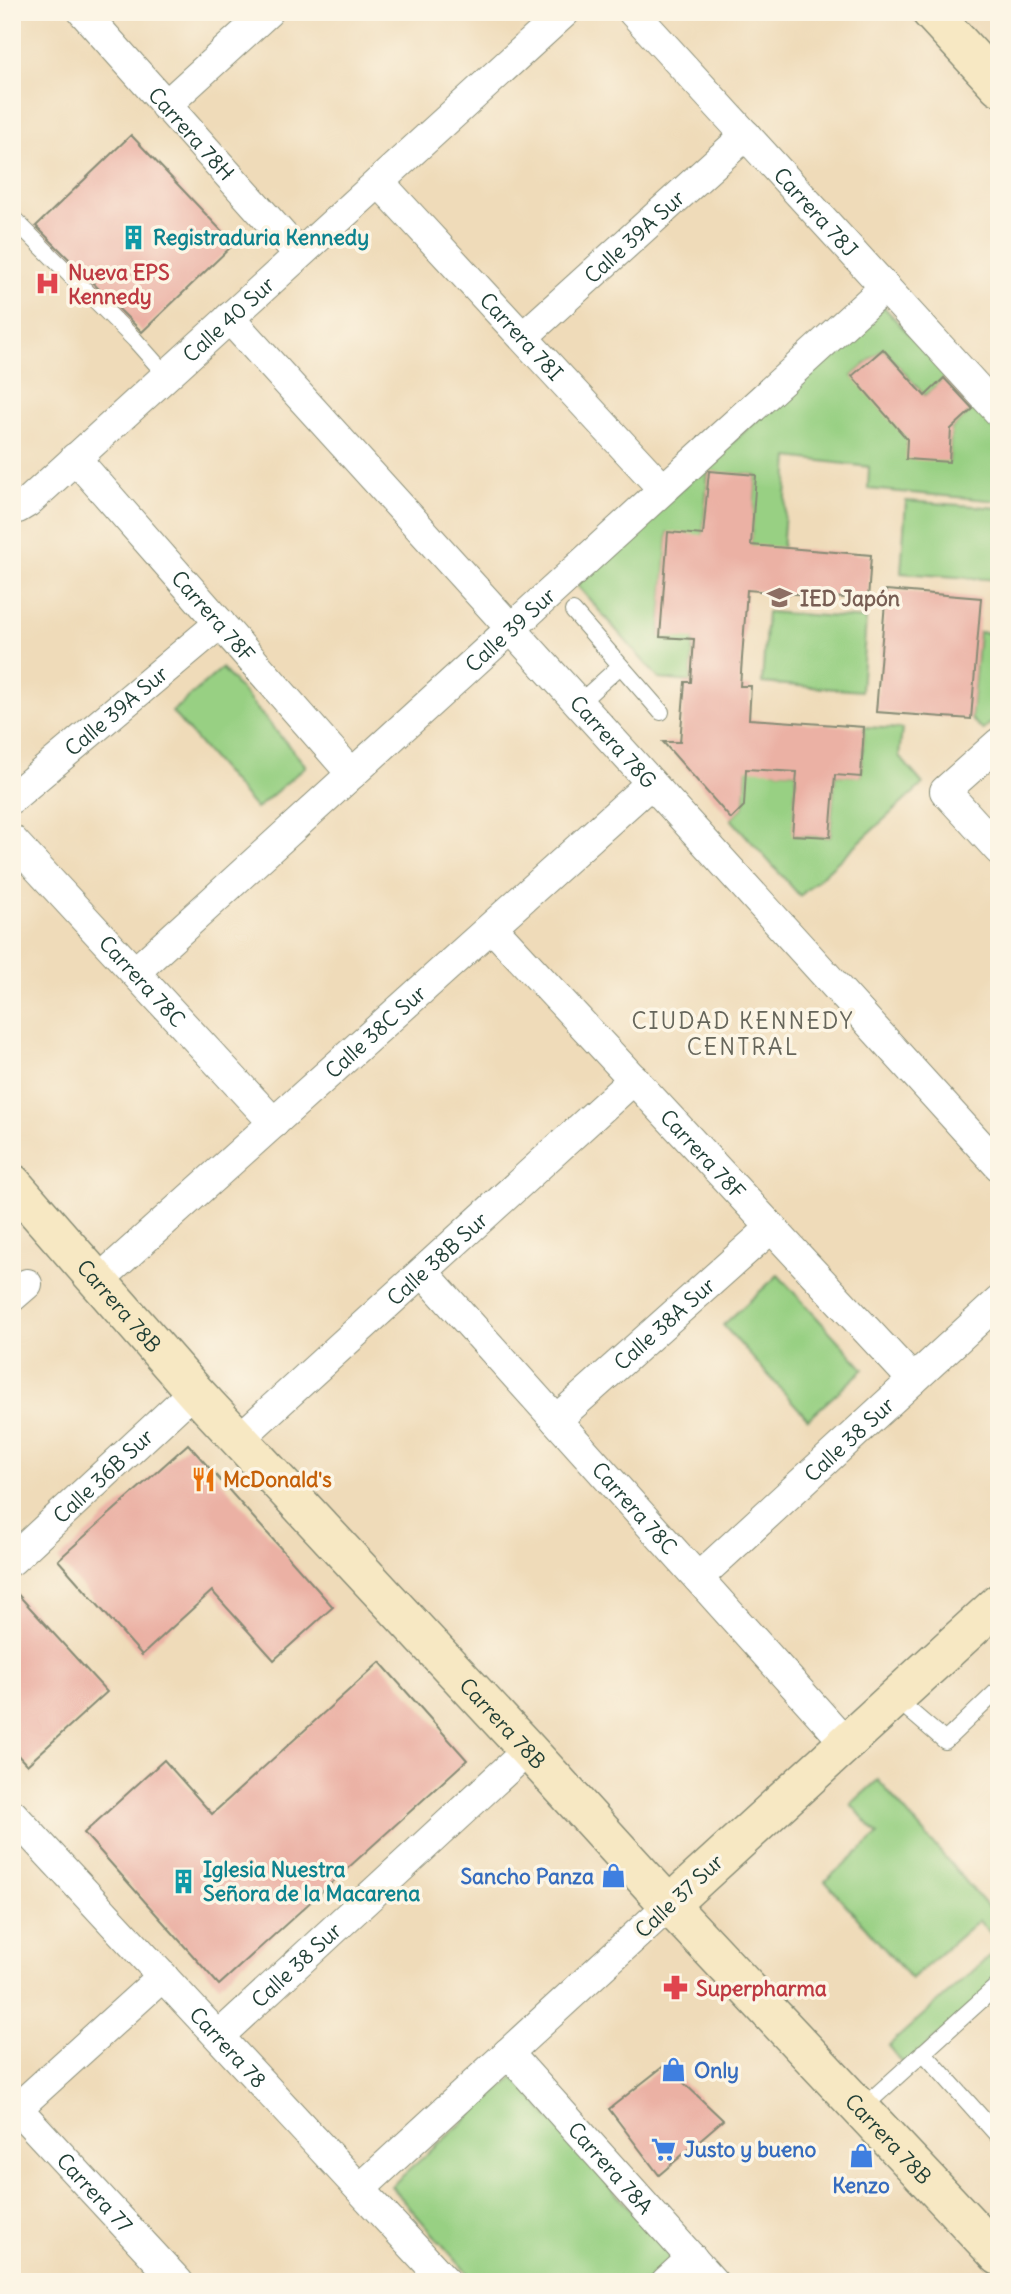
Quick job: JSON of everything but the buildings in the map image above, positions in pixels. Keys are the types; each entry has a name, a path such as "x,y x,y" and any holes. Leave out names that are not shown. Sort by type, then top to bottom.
{"street":[{"name":"Carrera 78H","path":"83,12 299,254"},
{"path":"165,106 268,12"},
{"name":"Calle 40 Sur","path":"12,509 28,502 565,12"},
{"name":"Carrera 78J","path":"634,12 999,412"},
{"path":"932,12 999,86"},
{"name":"Calle 39A Sur","path":"523,337 746,135"},
{"name":"Carrera 78I","path":"379,182 663,489"},
{"name":"Calle 39 Sur","path":"135,972 885,287"},
{"name":"Carrera 78G","path":"229,318 999,1166"},
{"name":"Carrera 78F","path":"75,458 352,774"},
{"name":"Calle 39A Sur","path":"12,797 220,623"},
{"path":"999,743 945,791 999,850"},
{"name":"Calle 38C Sur","path":"98,1281 651,783"},
{"name":"Carrera 78C","path":"12,840 274,1123"},
{"name":"Carrera 78F","path":"492,927 914,1380"},
{"name":"Calle 38B Sur","path":"239,1439 634,1079"},
{"name":"Carrera 78B","path":"12,1183 194,1391 669,1905 999,2256"},
{"name":"Calle 38A Sur","path":"556,1420 772,1227"},
{"name":"Carrera 78C","path":"423,1272 846,1742"},
{"name":"Calle 38 Sur","path":"698,1578 999,1301"},
{"name":"Calle 36B Sur","path":"12,1560 194,1391"},
{"name":"Calle 37 Sur","path":"360,2189 999,1603"},
{"name":"Calle 38 Sur","path":"219,2036 528,1750"},
{"name":"Carrera 78","path":"16,1826 163,1976 446,2282"},
{"path":"14,2108 163,1976"},
{"name":"Carrera 78A","path":"508,2053 713,2282"},
{"name":"Carrera 77","path":"14,2108 178,2282"},
{"path":"666,2282 692,2258"}],"lane":[{"path":"12,217 135,340 166,375"},
{"path":"573,611 661,712"},
{"path":"579,703 620,666"},
{"path":"895,1698 945,1741 996,1692"},
{"path":"861,2109 999,1984"},
{"path":"923,2052 999,2137"}],"green space":[{"path":"883,306 947,376 925,396 883,349 852,376 949,461 951,429 975,407 999,434 999,501 868,489 869,467 789,457 781,565 749,562 756,475 708,472 700,577 668,533 660,636 697,596 691,682 659,679 576,584"},
{"path":"906,501 999,508 999,580 901,573"},
{"path":"767,612 866,619 861,691 762,683"},
{"path":"979,632 999,634 999,715 983,730 971,719"},
{"path":"222,668 306,766 256,809 172,712"},
{"path":"864,727 902,729 899,756 923,784 800,896 731,819 744,806 747,747 773,770 797,772 793,835 830,837 835,775 861,776"},
{"path":"778,1275 864,1369 808,1419 723,1325"},
{"path":"878,1780 988,1907 999,1898 999,1943 979,1920 911,1979 825,1881 878,1835 851,1804"},
{"path":"999,1948 999,1982 905,2065 888,2046"},
{"path":"514,2077 675,2261 651,2282 475,2282 391,2186"}],"place":[{"name":"Registraduria Kennedy","path":"133,237"},
{"name":"Nueva EPS Kennedy","path":"48,284"},
{"name":"IED Japón","path":"780,598"},
{"name":"McDonald's","path":"203,1479"},
{"name":"Sancho Panza","path":"614,1876"},
{"name":"Iglesia Nuestra Señora de la Macarena","path":"183,1881"},
{"name":"Superpharma","path":"676,1988"},
{"name":"Only","path":"674,2070"},
{"name":"Justo y bueno","path":"664,2149"},
{"name":"Kenzo","path":"861,2156"}],"district":[{"name":"CIUDAD KENNEDY CENTRAL","path":"743,1033"}]}
